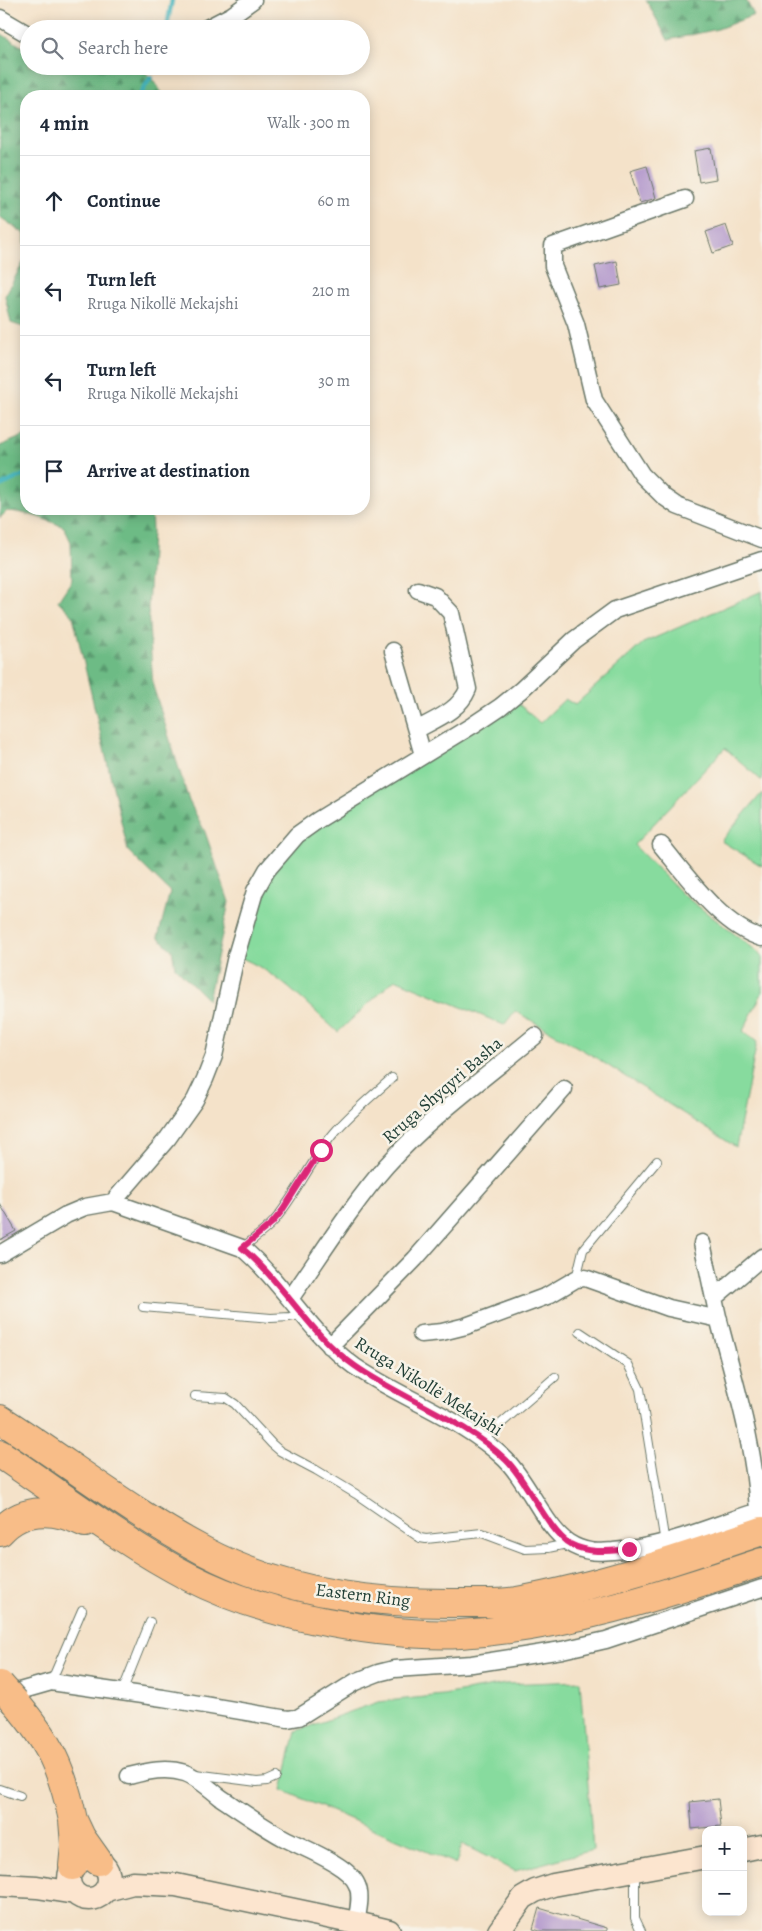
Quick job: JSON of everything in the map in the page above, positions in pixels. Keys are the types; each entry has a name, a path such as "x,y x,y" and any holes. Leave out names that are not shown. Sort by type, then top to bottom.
{"highway":[{"name":"Eastern Ring","path":"0,1419 111,1494 204,1552 274,1579 320,1592 359,1598 399,1602 447,1603 514,1601 571,1589 614,1577 761,1517"},
{"name":"Eastern Ring","path":"0,1454 118,1535 189,1577 224,1593 267,1609 308,1620 405,1633 458,1634 536,1625 592,1613 676,1591 762,1562"},
{"path":"0,1532 12,1521 23,1516 45,1511 59,1512 84,1522 198,1586 242,1605 290,1621 342,1631 394,1637 440,1639 458,1634"},
{"path":"4,1692 30,1719 54,1756 65,1784 73,1820 81,1837 88,1877"}],"main road":[{"path":"747,1849 762,1846"},
{"path":"499,1931 523,1898 535,1891 553,1885 702,1858"},
{"path":"0,1884 37,1887 88,1877 133,1883 176,1885 389,1931"}],"street":[{"path":"222,20 253,0"},
{"path":"0,18 20,29"},
{"path":"685,199 553,246 553,266 576,324 594,400 642,475 664,497 677,506 762,539"},
{"path":"113,1202 168,1138 195,1100 214,1056 236,956 255,891 267,870 298,835 307,827 473,726 512,698 574,640 616,610 762,560"},
{"path":"416,730 452,710 464,699 468,689 451,614 435,596 418,590"},
{"path":"393,651 423,756"},
{"path":"661,845 723,915 743,930 762,938"},
{"name":"Rruga Shyqyri Basha","path":"290,1299 362,1197 386,1167 420,1131 535,1036"},
{"path":"330,1346 415,1259 564,1089"},
{"name":"Rruga Nikollë Mekajshi","path":"0,1254 66,1215 85,1207 113,1202 242,1248 290,1299 330,1346 354,1366 482,1440 516,1470 548,1519 569,1543 592,1552 629,1549 665,1543 761,1517"},
{"path":"702,1243 740,1400 761,1517"},
{"path":"714,1298 762,1257"},
{"path":"421,1334 442,1332 466,1326 547,1296 576,1279 585,1278 669,1308 719,1319"},
{"path":"4,1692 51,1682 288,1719 299,1717 355,1682 378,1673 394,1669 472,1664 562,1650 606,1640 762,1588"},
{"path":"129,1776 152,1770 171,1770 188,1774 252,1818 343,1869 352,1876 360,1895 356,1923"}],"lane":[{"path":"242,1248 272,1223 282,1211 334,1132 392,1078"},
{"path":"576,1279 583,1250 658,1161"},
{"path":"143,1308 271,1318 303,1314"},
{"path":"580,1332 628,1364 640,1389 665,1543"},
{"path":"482,1440 555,1377"},
{"path":"195,1396 226,1398 235,1404 280,1451 356,1494 420,1538 482,1533 525,1549 548,1548 569,1543"},
{"path":"51,1682 82,1610"},
{"path":"122,1692 150,1622"},
{"path":"188,1774 213,1775 257,1782 267,1781 276,1777"},
{"path":"0,1789 20,1796"},
{"path":"636,1871 635,1918 641,1931"}],"green space":[{"path":"646,0 746,0 754,15 718,29 668,40"},
{"path":"0,33 20,45 20,75 148,75 150,77 160,90 20,90 20,231 0,217"},
{"path":"20,268 20,326 11,323 5,296"},
{"path":"20,438 20,513 7,511 0,518 0,446"},
{"path":"29,515 151,515 148,609 153,686 189,801 205,832 229,902 208,1000 175,967 172,950 158,937 170,892 128,851 73,616 58,601 72,580 71,542 64,527"},
{"path":"762,591 762,781 725,748 634,845 682,894 762,955 762,993 743,1031 757,1042 736,1147 593,1056 515,1011 504,1025 395,979 338,1032 278,979 251,962 236,956 250,904 297,835 512,698 540,723 565,699 575,705 643,643"},
{"path":"762,793 762,866 721,841"},
{"path":"580,1681 593,1850 515,1871 462,1844 456,1864 282,1790 296,1731 378,1702 443,1695 505,1684"}],"building":[{"path":"711,148 716,179 699,182 694,151"},
{"path":"647,166 656,198 640,203 630,171"},
{"path":"726,225 733,246 713,253 706,232"},
{"path":"617,261 621,285 600,289 595,266"},
{"path":"0,1204 16,1231 0,1240"},
{"path":"718,1799 721,1826 702,1826 702,1828 692,1829 690,1802"},
{"path":"539,1908 607,1928 607,1931 540,1931 533,1929"}],"waterway":[{"path":"168,20 172,0"},
{"path":"143,90 151,77"},
{"path":"0,486 20,477"}],"route":[{"path":"321,1150 282,1211 272,1223 242,1248 290,1299 330,1346 354,1366 482,1440 505,1459 516,1470 548,1519 569,1543 592,1552 629,1549"}]}
